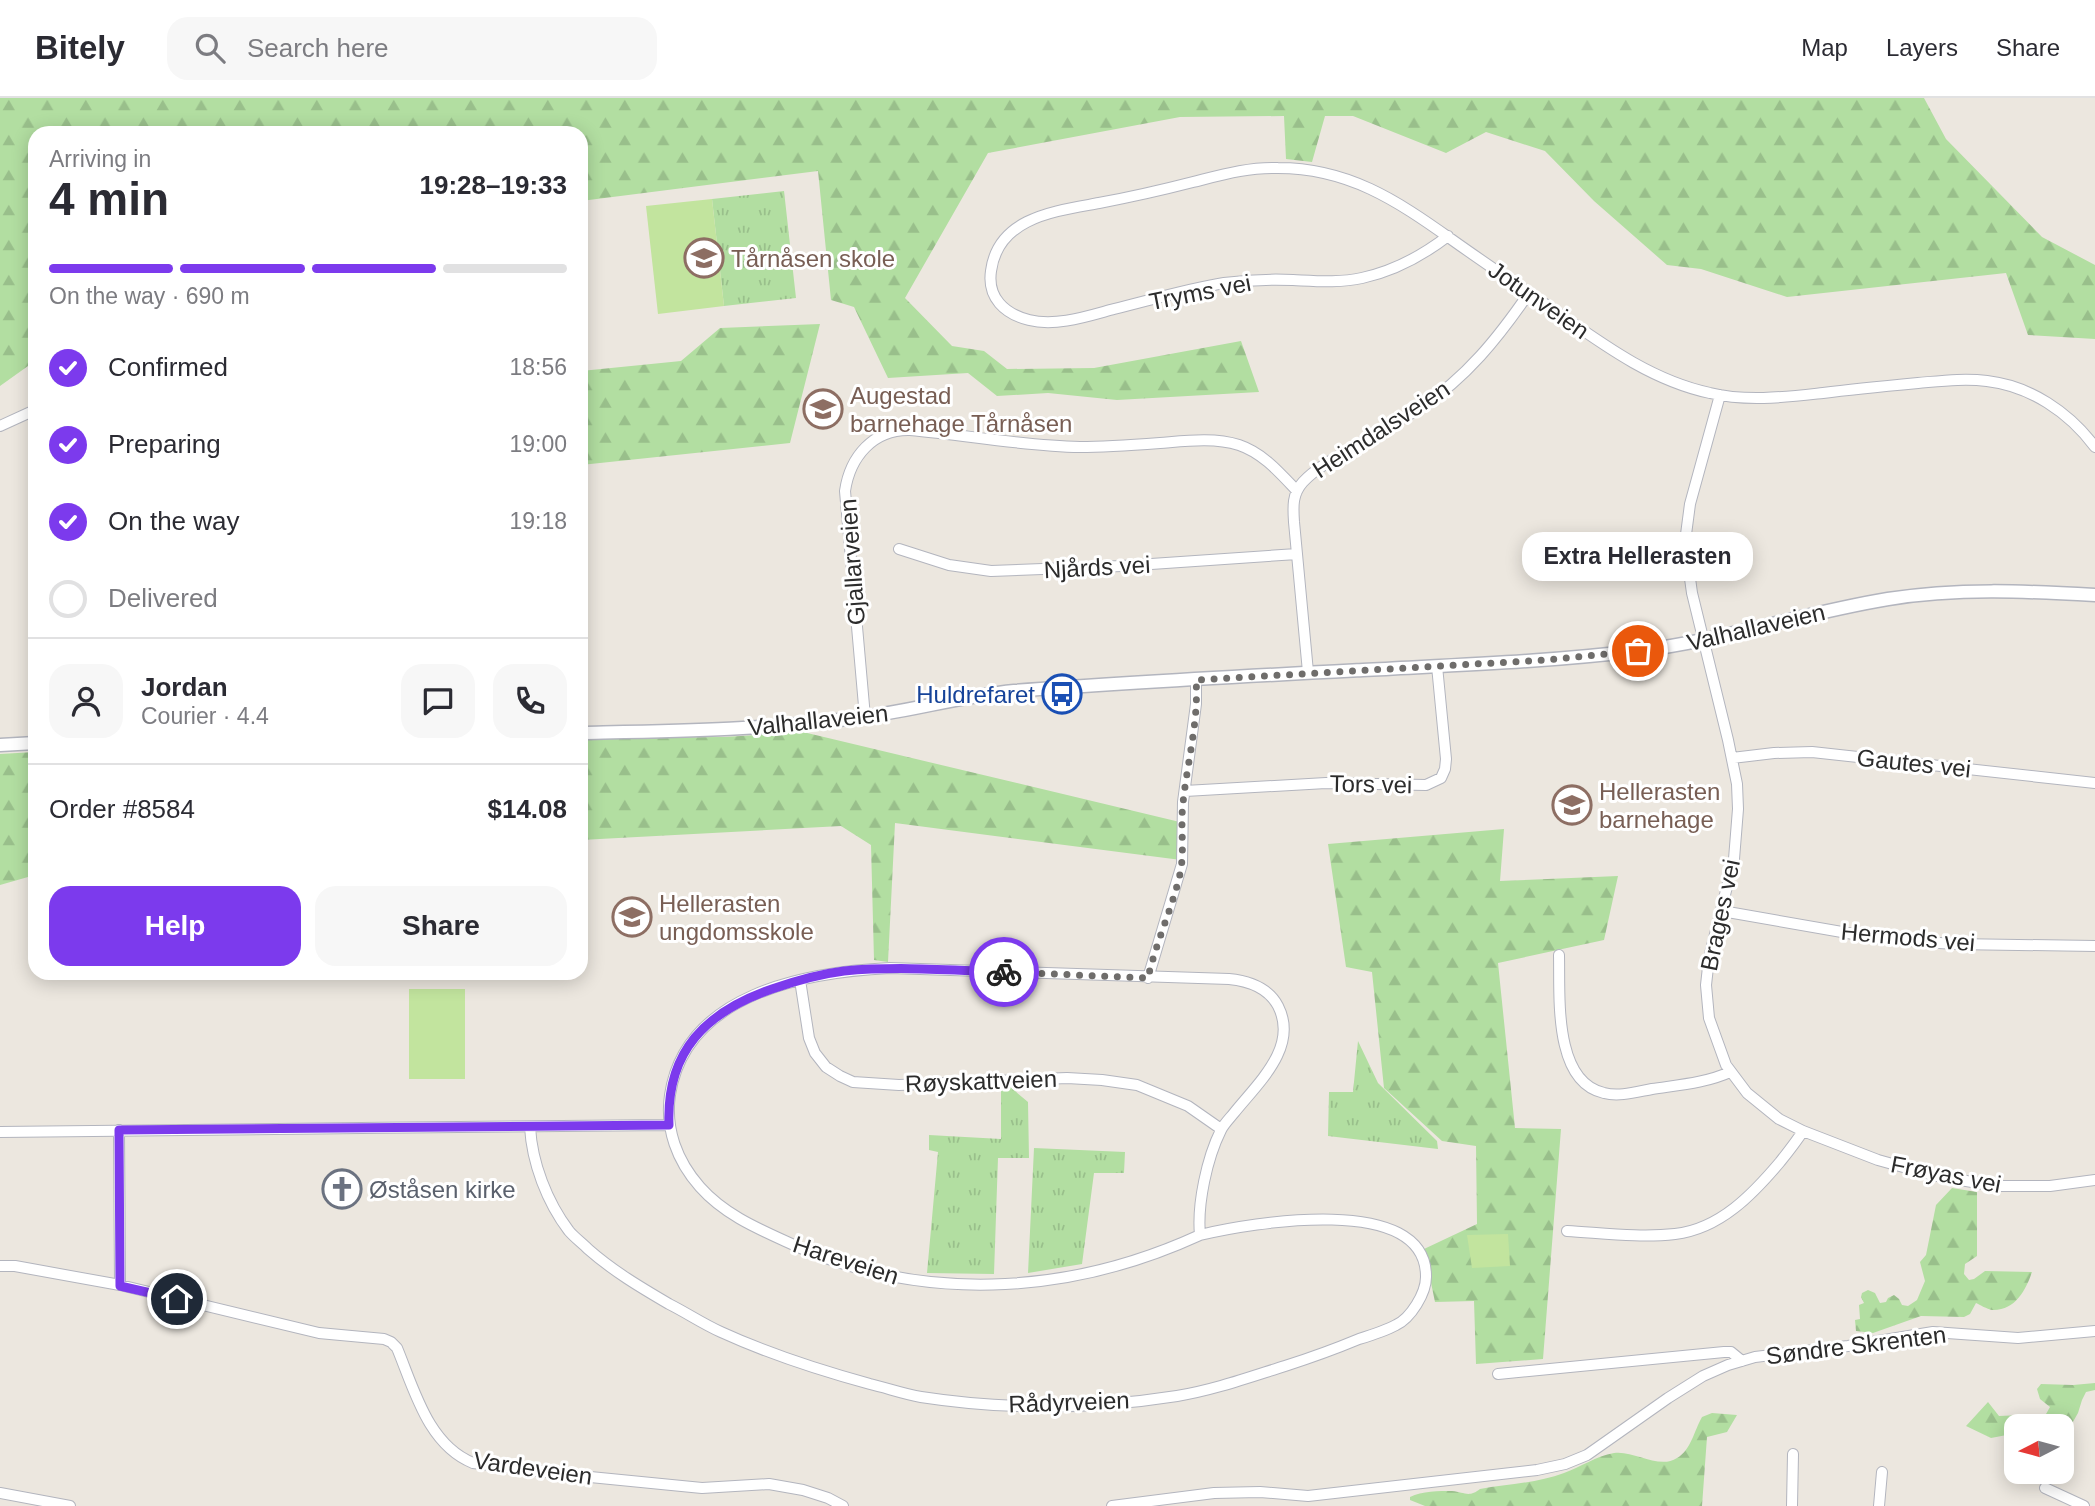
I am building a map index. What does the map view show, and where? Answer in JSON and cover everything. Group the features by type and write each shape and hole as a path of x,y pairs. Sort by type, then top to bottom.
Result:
{"street":[{"name":"Jotunveien","path":"995,257 1009,236 1027,221 1043,214 1136,197 1243,170 1276,167 1323,172 1364,185 1400,203 1591,337 1637,365 1679,384 1720,395 1750,398 1944,381 1986,380 2014,387 2045,401 2070,419 2095,447"},
{"name":"Tryms vei","path":"995,257 990,281 999,304 1013,315 1044,322 1090,316 1227,283 1356,279 1405,263 1448,236"},
{"name":"Heimdalsveien","path":"1308,673 1294,511 1297,491 1305,480 1328,462 1417,410 1457,380 1490,348 1530,293"},
{"name":"Brages vei","path":"1720,395 1690,505 1686,531 1687,565 1732,758 1737,795 1737,832 1731,874 1709,958 1706,998 1714,1037 1730,1073"},
{"path":"0,426 28,413"},
{"name":"Gjallarveien","path":"865,717 845,491 848,475 857,457 870,443 884,434 910,430 981,440 1080,447 1188,441 1223,442 1240,445 1258,454 1297,491"},
{"name":"Njårds vei","path":"899,548 949,565 972,570 999,571 1297,554"},
{"name":"Valhallaveien","path":"588,733 736,729 865,717 981,694 1561,659 1654,649 1851,606 1931,593 1994,590 2095,595"},
{"name":"Tors vei","path":"1185,791 1326,783 1414,786 1434,783 1444,774 1446,759 1437,666"},
{"path":"1148,978 1182,864 1182,819 1196,704 1196,680"},
{"path":"0,745 28,743"},
{"name":"Gautes vei","path":"1732,758 1812,752 2095,783"},
{"name":"Hermods vei","path":"1722,911 1882,939 1954,944 2095,946"},
{"path":"1559,955 1565,1045 1572,1068 1589,1087 1608,1094 1625,1094 1730,1073"},
{"name":"Hareveien","path":"890,968 1148,978 1244,981 1259,986 1276,1002 1284,1025 1284,1041 1277,1057 1221,1129 1203,1184 1199,1216 1200,1235 1166,1251 1127,1264 1062,1278 980,1286 907,1280 813,1254 742,1220 718,1204 700,1186 675,1146 669,1125 669,1105 675,1071 688,1046 710,1020 735,1004 769,990 800,980 841,972 890,968"},
{"name":"Røyskattveien","path":"800,980 809,1038 815,1053 826,1067 853,1082 899,1085 1067,1078 1102,1080 1137,1085 1188,1105 1221,1129"},
{"name":"Frøyas vei","path":"1730,1073 1758,1104 1780,1119 1803,1131 1878,1160 1932,1175 1995,1186 2036,1187 2095,1180"},
{"path":"0,1132 367,1126 669,1125"},
{"name":"Rådyrveien","path":"530,1127 533,1151 546,1191 569,1232 615,1272 720,1332 828,1373 920,1396 1012,1406 1110,1404 1180,1395 1310,1359 1400,1324 1420,1300 1426,1283 1424,1262 1413,1242 1396,1230 1373,1224 1348,1220 1317,1220 1228,1228 1200,1235"},
{"path":"119,1130 120,1286"},
{"path":"1567,1231 1667,1234 1685,1232 1704,1225 1748,1198 1803,1131"},
{"name":"Vardeveien","path":"0,1266 15,1266 120,1286 319,1333 384,1339 397,1348 433,1429 451,1450 473,1463 691,1487 720,1488 769,1484 803,1490 843,1506"},
{"name":"Søndre Skrenten","path":"1112,1506 1236,1493 1308,1496 1516,1473 1565,1464 1596,1450 1703,1376 1742,1361 1767,1355 1848,1346 1933,1332 2018,1338 2095,1331"},
{"name":"Søndre Skrenten","path":"1498,1374 1724,1352 1731,1352 1742,1361"},
{"path":"1791,1506 1793,1454"},
{"path":"1879,1506 1882,1472"},
{"path":"2045,1488 2084,1506"},
{"path":"0,1493 70,1506"}],"green space":[{"path":"0,98 1924,98 1946,139 2042,237 2095,265 2095,339 2028,335 2006,273 1787,297 1701,269 1667,265 1594,201 1545,151 1486,132 1446,153 1353,116 1325,116 1312,162 1286,159 1284,116 1180,117 988,153 905,298 952,346 984,351 1007,369 1094,368 1241,341 1259,392 1117,400 1048,393 997,396 968,373 888,378 854,307 831,300 818,171 588,200 588,126 28,126 28,366 0,386"},
{"path":"784,191 796,298 724,306 712,199"},
{"path":"712,199 724,306 658,314 646,206"},
{"path":"820,324 790,443 588,464 588,370 681,361 720,328"},
{"path":"803,732 1184,823 1181,860 895,823 888,962 874,960 871,845 841,826 588,840 588,738 725,737"},
{"path":"28,752 28,877 0,885 0,754"},
{"path":"1504,829 1500,881 1618,876 1604,940 1498,963 1515,1128 1561,1129 1543,1359 1476,1364 1474,1301 1435,1302 1424,1249 1477,1224 1476,1146 1442,1141 1384,1088 1372,972 1346,967 1328,844"},
{"path":"409,989 465,989 465,1079 409,1079"},
{"path":"1358,1041 1378,1083 1437,1141 1438,1149 1328,1136 1329,1092 1353,1092"},
{"path":"1001,1086 1009,1086 1028,1102 1029,1158 998,1158 994,1274 927,1273 938,1152 929,1150 929,1135 1001,1139"},
{"path":"1034,1148 1125,1152 1124,1173 1094,1173 1082,1264 1028,1273"},
{"path":"1952,1188 1977,1192 1977,1256 1965,1264 1964,1274 1969,1280 1985,1271 2032,1272 2023,1292 2013,1303 2000,1309 1992,1310 1976,1303 1970,1314 1964,1317 1921,1316 1873,1333 1856,1331 1855,1320 1860,1319 1859,1305 1864,1303 1862,1293 1868,1290 1875,1293 1880,1303 1886,1302 1894,1295 1902,1305 1908,1306 1917,1300 1925,1281 1920,1262 1926,1255 1936,1205"},
{"path":"1508,1234 1510,1266 1472,1268 1467,1235"},
{"path":"2095,1383 2095,1390 2086,1392 2074,1420 2074,1414 2046,1414 2050,1407 2040,1399 2037,1389 2041,1384"},
{"path":"1988,1402 1999,1416 2004,1416 2004,1436 1991,1438 1966,1426"},
{"path":"1712,1413 1737,1415 1727,1432 1707,1437 1702,1506 1425,1506 1410,1500 1410,1497 1425,1492 1452,1491 1469,1494 1480,1489 1544,1479 1614,1453 1630,1454 1654,1461 1670,1461 1682,1455 1702,1417"}],"way so far":[{"path":"1004,972 1148,978 1182,864 1183,803 1196,704 1196,680 1546,660 1638,651"}],"place":[{"name":"Tårnåsen skole","path":"704,258"},
{"name":"Augestad barnehage Tårnåsen","path":"823,409"},
{"name":"Extra Hellerasten","path":"1638,651"},
{"name":"Huldrefaret","path":"1062,694"},
{"name":"Hellerasten barnehage","path":"1572,805"},
{"name":"Hellerasten ungdomsskole","path":"632,917"},
{"name":"Øståsen kirke","path":"342,1189"}],"route":[{"path":"177,1299 120,1286 119,1130 669,1125 669,1105 675,1071 684,1053 704,1026 735,1004 788,983 841,972 890,968 1004,972"}]}
